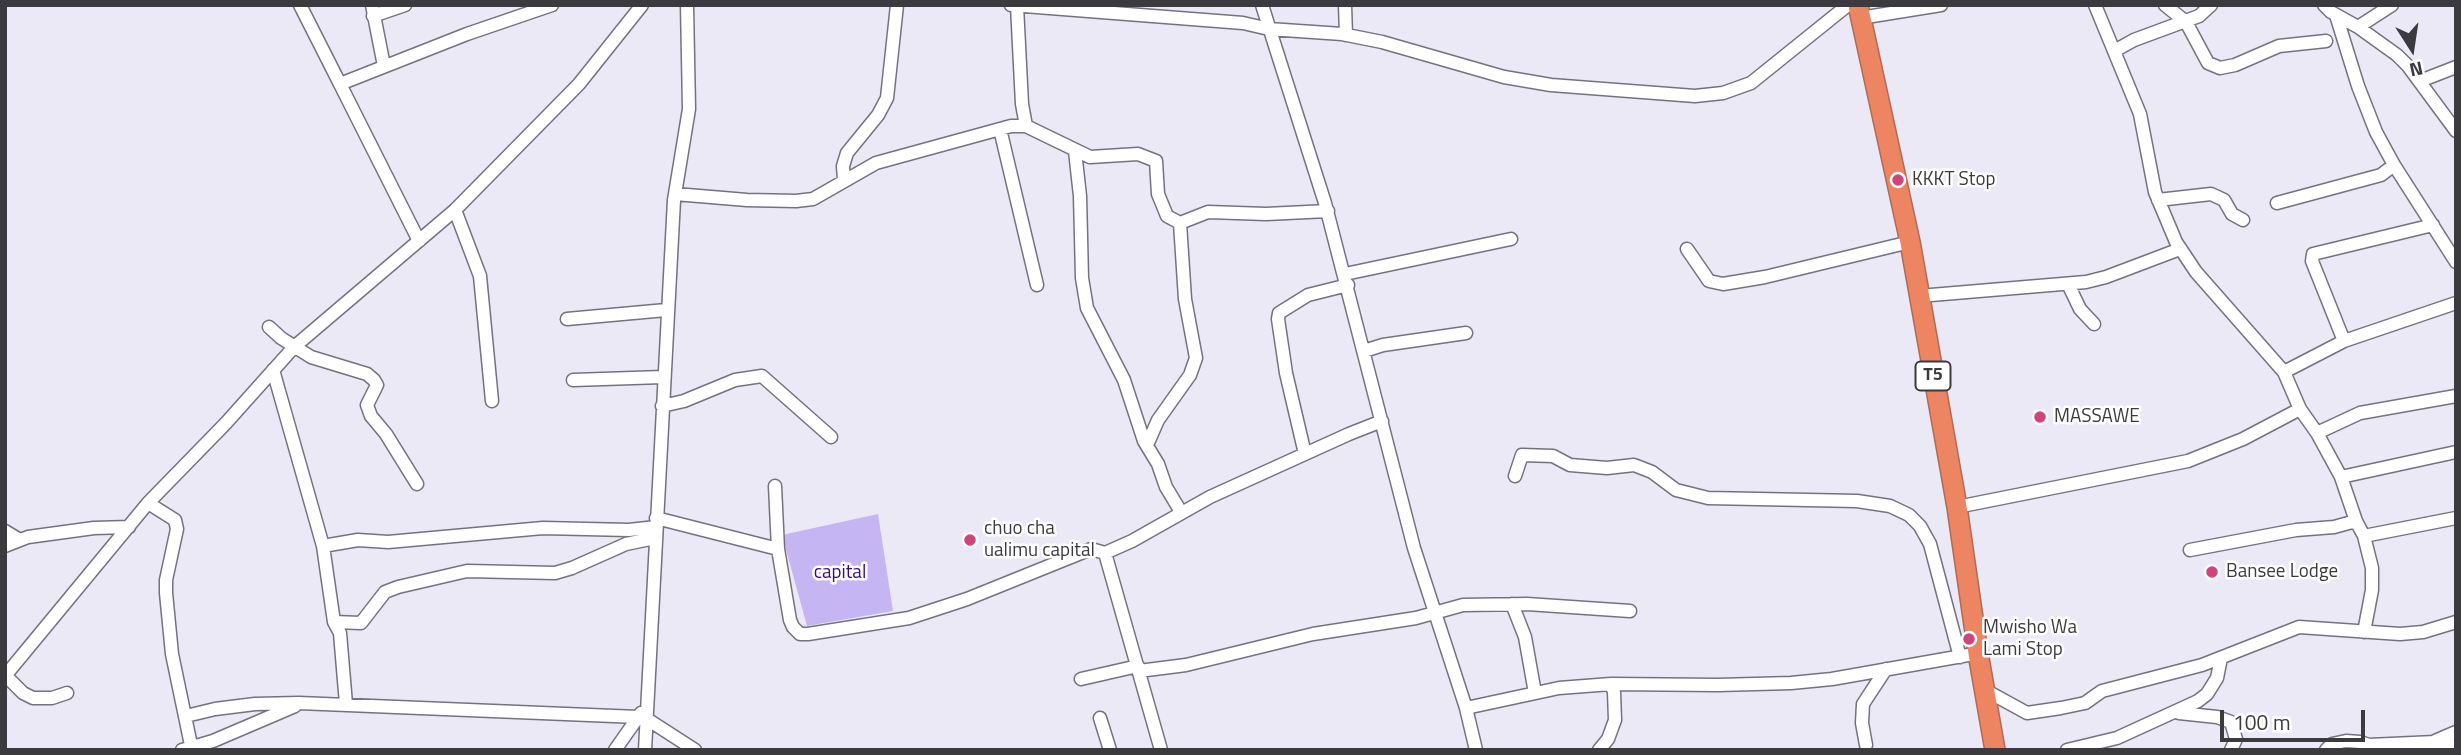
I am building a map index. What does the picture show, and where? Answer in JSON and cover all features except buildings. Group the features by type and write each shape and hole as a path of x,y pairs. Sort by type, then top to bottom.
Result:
{"highway":[{"name":"T5","path":"1855,9 1910,242 1957,507 1969,655 1985,690 1995,750"}],"street":[{"path":"300,5 419,242"},
{"path":"384,66 373,10 404,5"},
{"path":"340,84 467,34 552,5"},
{"path":"67,693 52,698 33,698 23,693 5,676 148,503 226,423 294,347 455,210 579,84 642,5"},
{"path":"615,750 642,718 648,703 666,310 675,194 689,109 687,5"},
{"path":"844,180 843,166 847,153 878,115 887,98 897,5"},
{"path":"1262,5 1328,211 1414,548 1466,708 1476,750"},
{"path":"1345,5 1346,35"},
{"path":"1026,126 1014,6 1244,23 1269,29 1346,35 1382,42 1504,77 1551,85 1695,96 1723,93 1751,83 1855,9 1941,5"},
{"path":"2095,5 2116,50 2140,114 2158,200 2180,249 2196,272 2284,372 2300,409 2342,477 2364,537 2373,576 2364,632"},
{"path":"2165,5 2186,22 2208,63 2220,68 2235,65 2279,46 2326,41"},
{"path":"2116,50 2134,40 2199,16 2211,5"},
{"path":"2324,5 2397,55 2416,74 2456,131"},
{"path":"2358,27 2392,5"},
{"path":"2336,15 2372,122 2394,165 2456,262"},
{"path":"2420,81 2456,67"},
{"path":"675,194 805,201 820,197 844,180 887,159 1000,129 1026,126 1090,157 1138,154 1156,161 1158,194 1167,216 1180,223 1208,212 1266,214 1328,211"},
{"path":"1000,129 1037,285"},
{"path":"1075,151 1087,308 1124,380 1146,445 1155,457 1166,487 1181,512"},
{"path":"2277,203 2381,175 2394,165"},
{"path":"2158,200 2211,194 2224,200 2232,214 2243,220"},
{"path":"455,210 480,276 485,305 492,401"},
{"path":"1146,445 1158,420 1190,376 1196,358 1185,299 1180,223"},
{"path":"2344,341 2312,261 2313,254 2433,225"},
{"path":"1305,454 1286,373 1279,313 1308,295 1346,280 1511,239"},
{"path":"1688,249 1709,281 1723,284 1910,242"},
{"path":"1919,296 2068,284 2106,277 2180,249"},
{"path":"2068,284 2080,309 2094,324"},
{"path":"2284,372 2344,341 2456,303"},
{"path":"567,319 666,310"},
{"path":"270,327 294,347 318,360 367,374 374,380 377,385 368,405 371,416 386,434 417,484"},
{"path":"1364,351 1383,345 1466,333"},
{"path":"273,370 323,546 334,622 340,633 346,704"},
{"path":"662,406 684,401 735,380 762,376 831,437"},
{"path":"573,380 663,377"},
{"path":"2317,433 2360,413 2456,396"},
{"path":"1957,507 2188,461 2243,439 2300,409"},
{"path":"775,486 778,549 790,620 800,634 808,635 909,618 967,599 1091,549 1105,553 1132,541 1181,512 1382,421"},
{"path":"2342,477 2456,452"},
{"path":"1466,708 1535,693 1611,684 1718,685 1832,679 1969,655 1930,544 1920,526 1909,515 1890,506 1857,501 1708,498 1676,490 1652,472 1634,466 1607,468 1570,465 1553,456 1522,455 1515,476"},
{"path":"148,503 175,520 177,529 166,580 166,593 172,654 186,716 189,749 302,703"},
{"path":"2364,537 2456,518"},
{"path":"2190,550 2296,530 2334,527 2356,521"},
{"path":"5,546 18,539 94,528 130,527"},
{"path":"323,546 358,540 388,542 543,528 656,528 778,549"},
{"path":"334,622 361,623 385,592 398,587 467,571 555,573 626,544 656,528"},
{"path":"5,531 18,539"},
{"path":"1105,553 1161,750"},
{"path":"1511,604 1524,631 1535,693"},
{"path":"1081,679 1139,668 1186,665 1313,634 1463,606 1564,605 1630,611"},
{"path":"1985,690 2027,713 2038,712 2085,703 2102,691 2221,658 2299,627 2400,634 2423,632 2456,622"},
{"path":"2067,750 2106,742 2176,713 2207,694 2217,678 2221,658"},
{"path":"1866,745 1861,712 1863,704 1886,669"},
{"path":"1599,750 1608,739 1615,720 1611,684"},
{"path":"186,716 255,704 302,703 642,718 695,750"},
{"path":"2176,713 2217,717 2231,722 2236,739 2231,750"},
{"path":"642,718 645,750"},
{"path":"1100,718 1110,750"},
{"path":"2435,741 2456,732"},
{"path":"2326,750 2332,744 2346,741 2360,741 2369,745 2435,741 2456,746"}],"green space":[{"name":"capital","path":"878,514 893,611 807,626 782,535"}],"place":[{"name":"KKKT Stop","path":"1898,180"},
{"name":"MASSAWE","path":"2040,417"},
{"name":"chuo cha ualimu capital","path":"970,540"},
{"name":"Bansee Lodge","path":"2212,572"},
{"name":"Mwisho Wa Lami Stop","path":"1969,639"}]}
